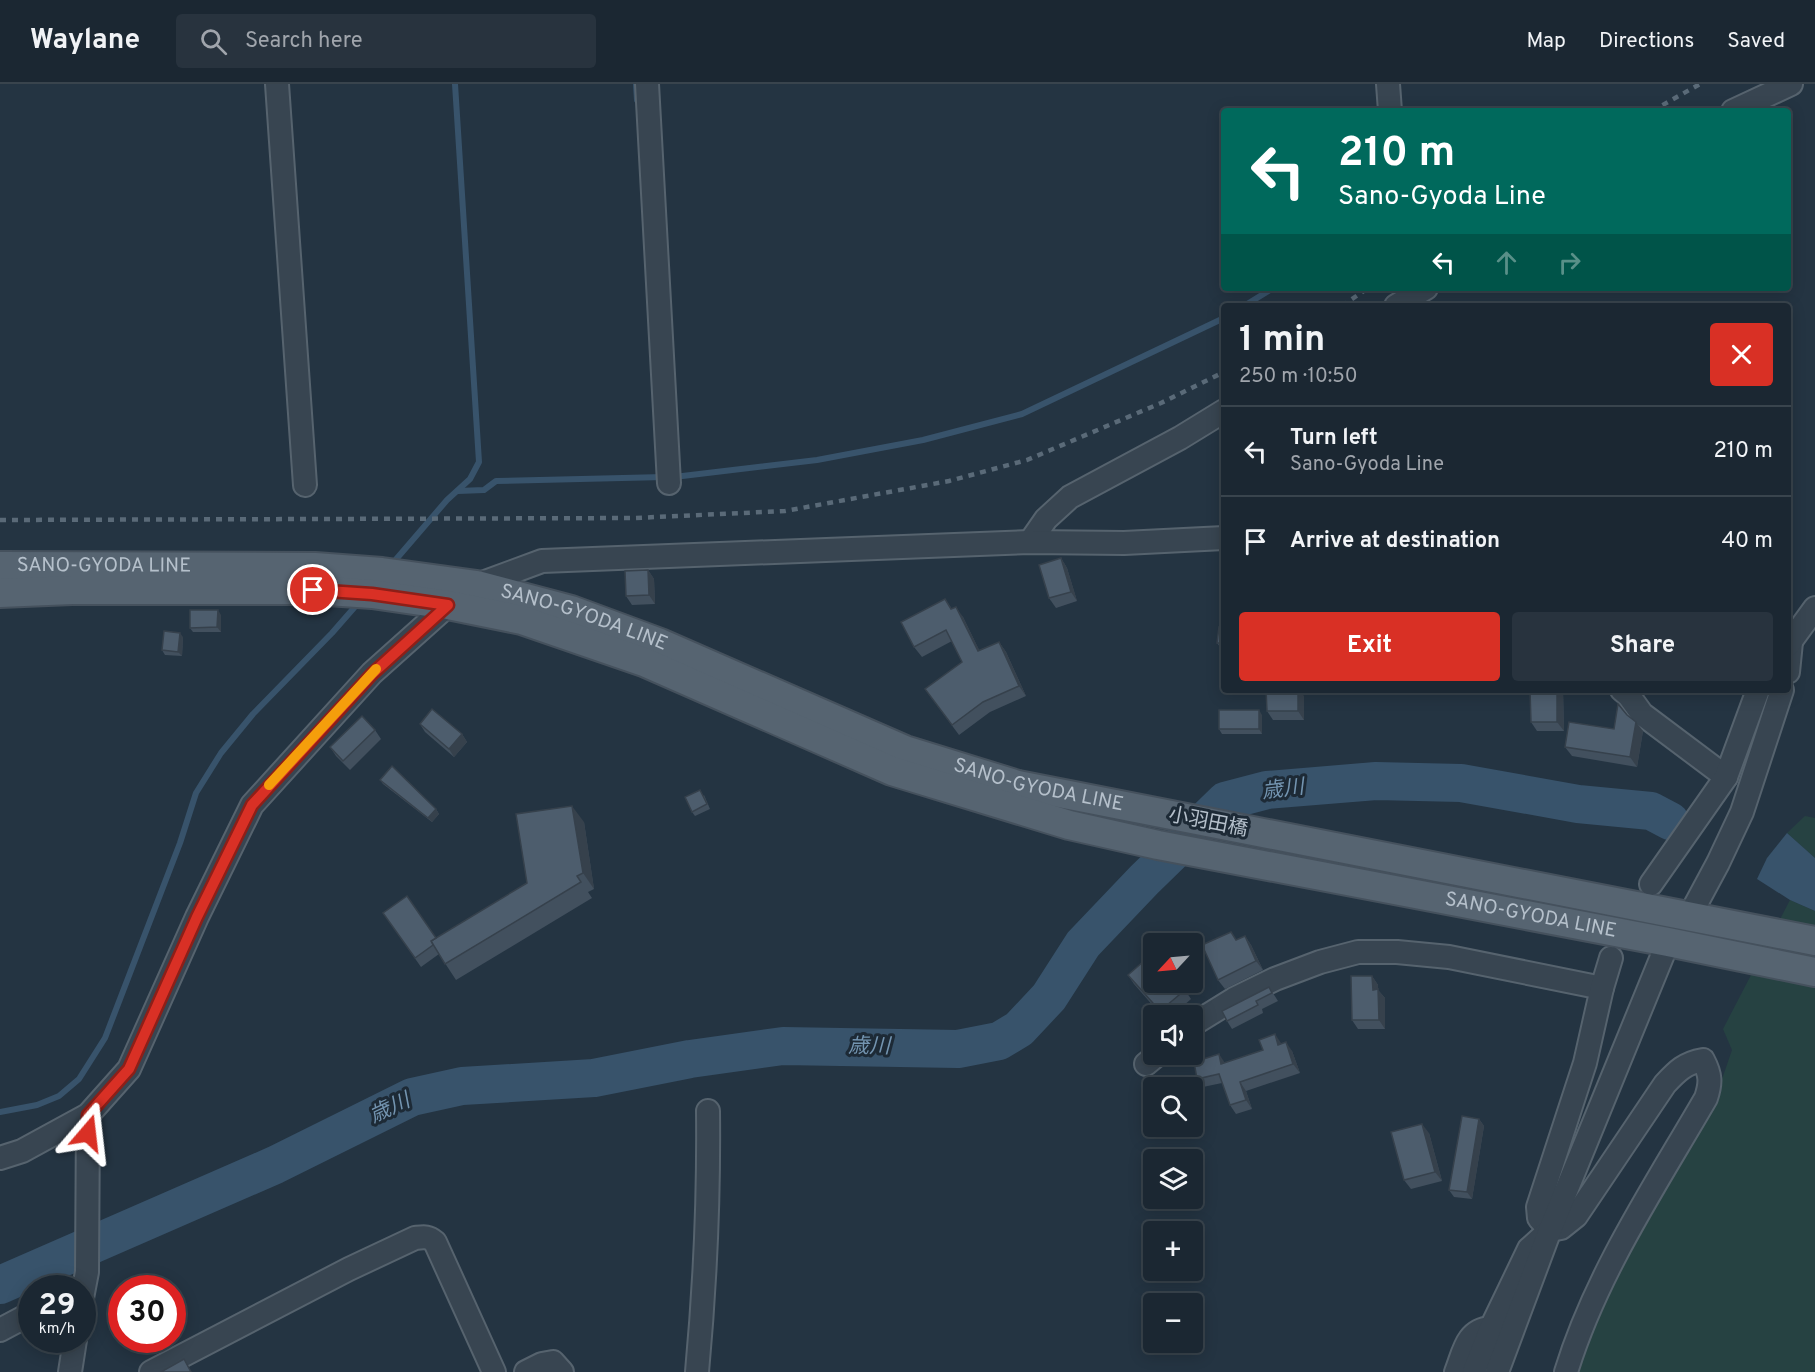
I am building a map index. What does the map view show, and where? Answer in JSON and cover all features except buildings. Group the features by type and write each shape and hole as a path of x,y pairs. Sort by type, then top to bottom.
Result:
{"main road":[{"name":"SANO-GYODA LINE","path":"0,566 315,567 382,572 477,585 571,610 660,643 905,750 1018,784 1139,809"},
{"name":"SANO-GYODA LINE","path":"0,593 72,590 313,590 372,594 448,605 522,620 644,662 909,777 1069,825 1115,836"},
{"name":"小羽田橋","path":"1139,809 1278,836"},
{"name":"小羽田橋","path":"1115,836 1244,861"},
{"name":"SANO-GYODA LINE","path":"1278,836 1815,941"},
{"name":"SANO-GYODA LINE","path":"1244,861 1815,972"}],"street":[{"path":"277,84 305,485"},
{"path":"646,84 669,483"},
{"path":"1388,84 1390,108"},
{"path":"1739,108 1791,84"},
{"path":"1401,303 1421,291"},
{"path":"1030,542 1046,519 1070,497 1180,438 1221,413"},
{"path":"0,1158 22,1151 88,1115 129,1069 197,917 252,805 372,674 448,605 477,585 542,561 1030,542 1124,543 1221,538"},
{"path":"1791,639 1815,608"},
{"path":"1626,693 1642,714 1726,777"},
{"path":"1651,884 1726,777 1757,693"},
{"path":"1689,917 1742,812 1781,693"},
{"path":"1497,1372 1550,1230 1668,942"},
{"path":"1203,1018 1234,999 1275,979 1320,962 1358,952 1397,952 1449,957 1602,988"},
{"path":"1550,1230 1539,1218 1538,1208 1585,1063 1611,958"},
{"path":"1474,1372 1491,1328 1528,1249 1550,1230 1560,1228 1575,1216 1665,1084 1680,1068 1690,1062 1703,1060 1710,1072 1712,1082 1706,1098 1631,1228 1599,1289 1574,1345 1566,1372"},
{"path":"697,1372 704,1288 709,1173 708,1111"},
{"path":"83,1275 88,1115"},
{"path":"151,1372 349,1269 415,1238 424,1237 435,1242 494,1372"},
{"path":"0,1330 18,1320"},
{"path":"1456,1372 1470,1337 1479,1329 1491,1328"},
{"path":"69,1372 73,1353"},
{"path":"526,1372 542,1364 553,1362 562,1372"}],"green space":[{"path":"1805,816 1815,818 1815,858 1787,833"},
{"path":"1790,900 1815,911 1815,1372 1567,1372 1686,1133 1721,1082 1732,1050 1723,1029"}],"water":[{"path":"1787,833 1815,858 1815,911 1790,900 1757,879 1767,858"}],"waterway":[{"path":"392,564 447,500 470,479 479,462 455,84"},
{"path":"636,84 637,100"},
{"path":"1249,303 1268,291"},
{"path":"674,477 817,460 923,440 1022,414 1221,319"},
{"path":"458,491 484,490 496,481 664,477"},
{"path":"0,1112 37,1105 59,1096 79,1079 105,1038 180,843 196,793 221,753 253,714 360,601"},
{"name":"歳川","path":"0,1285 275,1165 412,1097 462,1086 594,1078 690,1059 783,1046 958,1049 999,1041 1019,1029 1049,997 1083,944 1144,880 1225,801 1267,790 1376,781 1461,783 1578,804 1651,811 1670,821"}],"railway":[{"path":"1657,108 1700,84"},
{"path":"1346,303 1364,291"},
{"path":"0,520 635,518 785,511 949,481 1027,460 1161,403 1221,373"}],"slow traffic":[{"path":"269,785 376,669"}],"route":[{"path":"88,1133 88,1115 129,1069 197,917 252,805 372,674 448,605 372,594 313,590"}]}
